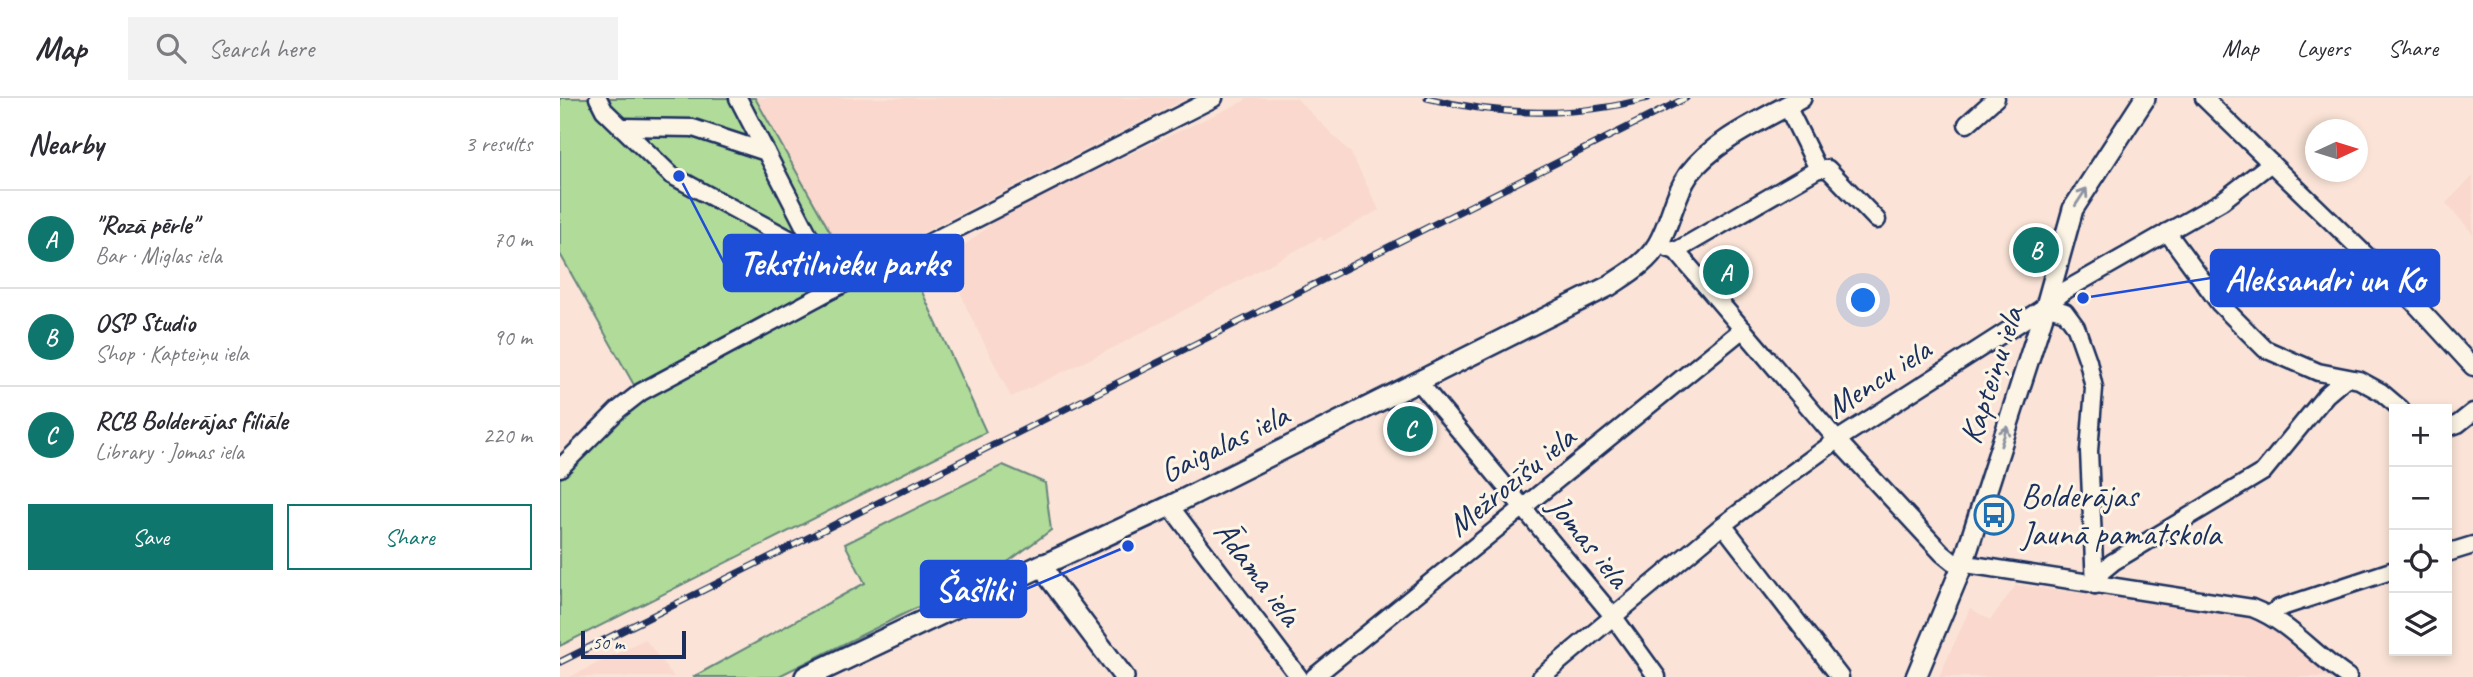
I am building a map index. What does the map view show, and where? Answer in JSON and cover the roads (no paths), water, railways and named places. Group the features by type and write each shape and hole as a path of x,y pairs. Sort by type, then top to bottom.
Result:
{"main road":[{"name":"Gaigalas iela","path":"806,677 1043,565"}],"street":[{"path":"598,98 604,110 671,175 795,242 816,249"},
{"path":"738,98 816,249 833,289"},
{"path":"560,468 618,410 641,392 833,289 1214,98"},
{"path":"1967,124 1996,98"},
{"name":"Kapteiņu iela","path":"1916,677 1963,564 2046,306 2073,209 2145,98"},
{"path":"2204,98 2415,303 2473,367"},
{"path":"1667,248 1688,175 1728,139 1794,102 1818,169"},
{"path":"621,127 693,128 766,152"},
{"name":"Mencu iela","path":"1541,677 1723,525 1837,440 2046,306 2066,290 2230,195 2271,163"},
{"path":"1667,248 1818,169 1828,169 1877,220"},
{"path":"2167,232 2219,303 2265,349 2318,372 2359,380 2381,392 2395,404"},
{"path":"1667,248 1744,329 1837,440 1953,562 2252,608 2286,626 2348,677"},
{"name":"Gaigalas iela","path":"1043,565 1170,506 1609,286 1667,248"},
{"path":"2046,306 2065,312 2076,327 2088,360 2094,388 2090,462 2095,584"},
{"name":"Mežrozīšu iela","path":"1314,677 1744,329"},
{"path":"2095,584 2102,571 2113,562 2263,472 2326,395 2346,377"},
{"name":"Jomas iela","path":"1418,381 1613,617 1657,677"},
{"path":"2452,426 2473,412"},
{"name":"Ādama iela","path":"1170,506 1299,677"},
{"path":"1723,525 1840,677"},
{"path":"2452,551 2473,545"},
{"path":"1043,565 1051,580 1124,677"},
{"path":"2269,615 2279,608 2389,572"}],"railway":[{"path":"1427,98 1482,108 1538,112 1593,109 1648,98"},
{"path":"560,662 1686,98"}],"place":[{"name":"Tekstilnieku parks","path":"679,176"},
{"name":"OSP Studio","path":"2036,250"},
{"name":"\"Rozā pērle\"","path":"1726,272"},
{"name":"Aleksandri un Ko","path":"2083,298"},
{"name":"RCB Bolderājas filiāle","path":"1410,429"},
{"name":"Bolderājas Jaunā pamatskola","path":"1994,515"},
{"name":"Šašliki","path":"1128,546"}]}
